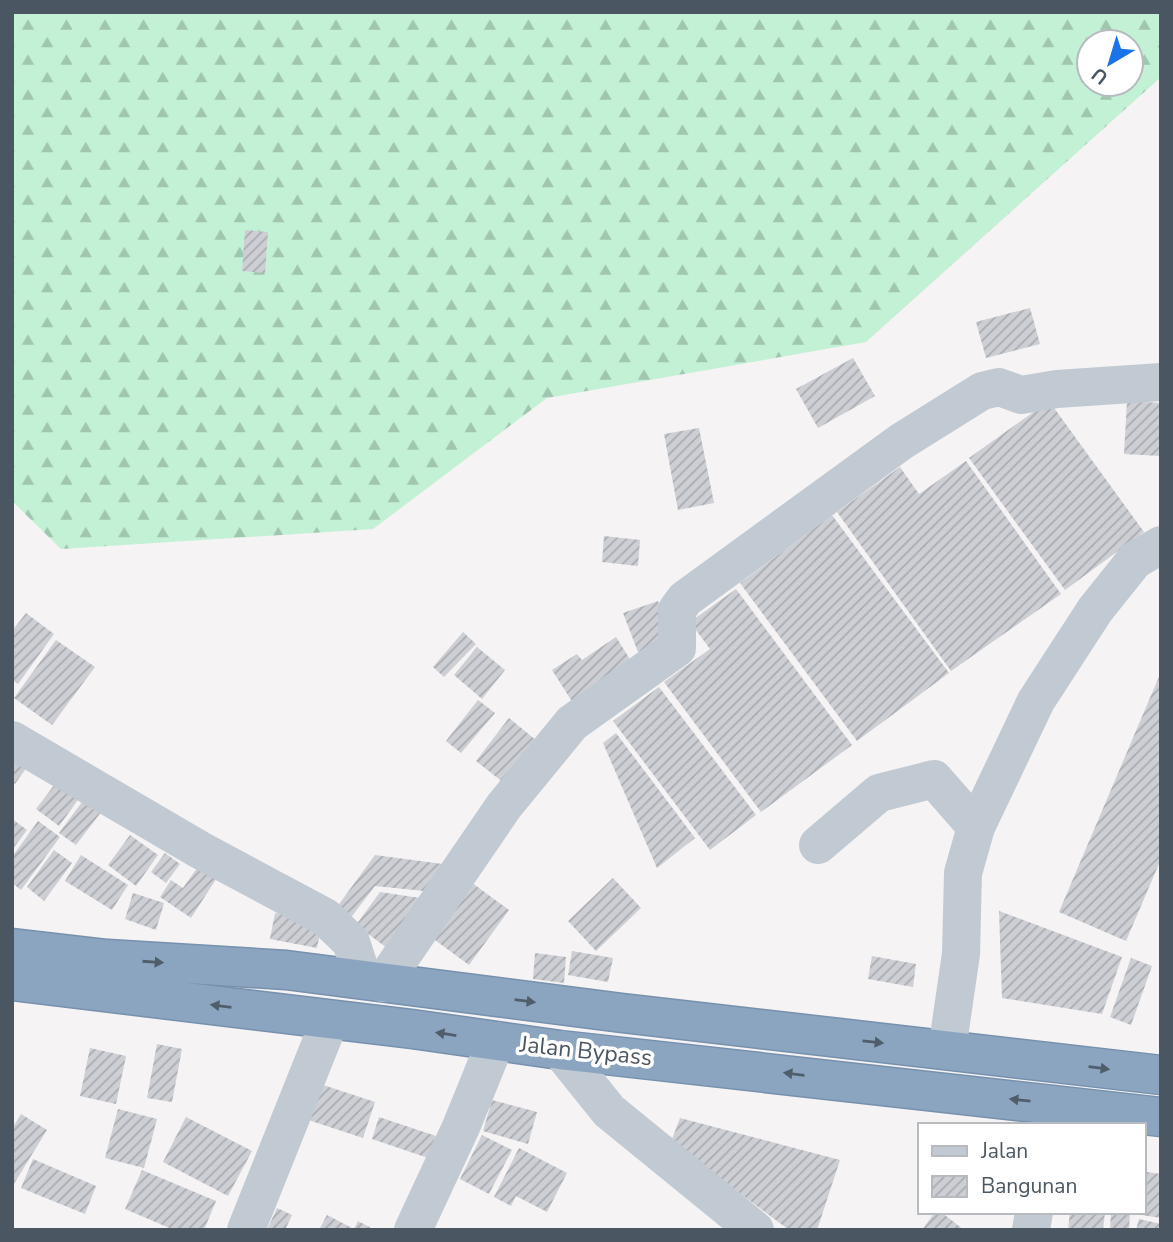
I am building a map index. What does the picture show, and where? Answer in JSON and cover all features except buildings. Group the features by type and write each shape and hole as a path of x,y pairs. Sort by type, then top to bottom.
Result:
{"highway":[{"name":"Jalan Bypass","path":"12,948 107,976 330,1020 1069,1115 1161,1117"},
{"name":"Jalan Bypass","path":"12,981 286,970 1161,1075"}],"street":[{"path":"12,740 200,850 325,917 351,942 373,981 504,806 572,723 677,648 677,610 685,599 902,441 982,391 999,387 1021,396 1057,389 1161,382"},
{"path":"947,1050 961,954 963,873 976,827 1036,702 1095,610 1135,560 1161,545"},
{"path":"818,845 879,793 934,779 976,827"},
{"path":"246,1230 330,1020"},
{"path":"413,1230 461,1127 496,1041"},
{"path":"560,1050 610,1111 755,1230"}],"green space":[{"path":"12,12 1161,12 1161,77 1145,91 1145,28 1075,28 1075,98 1138,98 866,342 547,398 373,529 61,549 12,501"}]}
